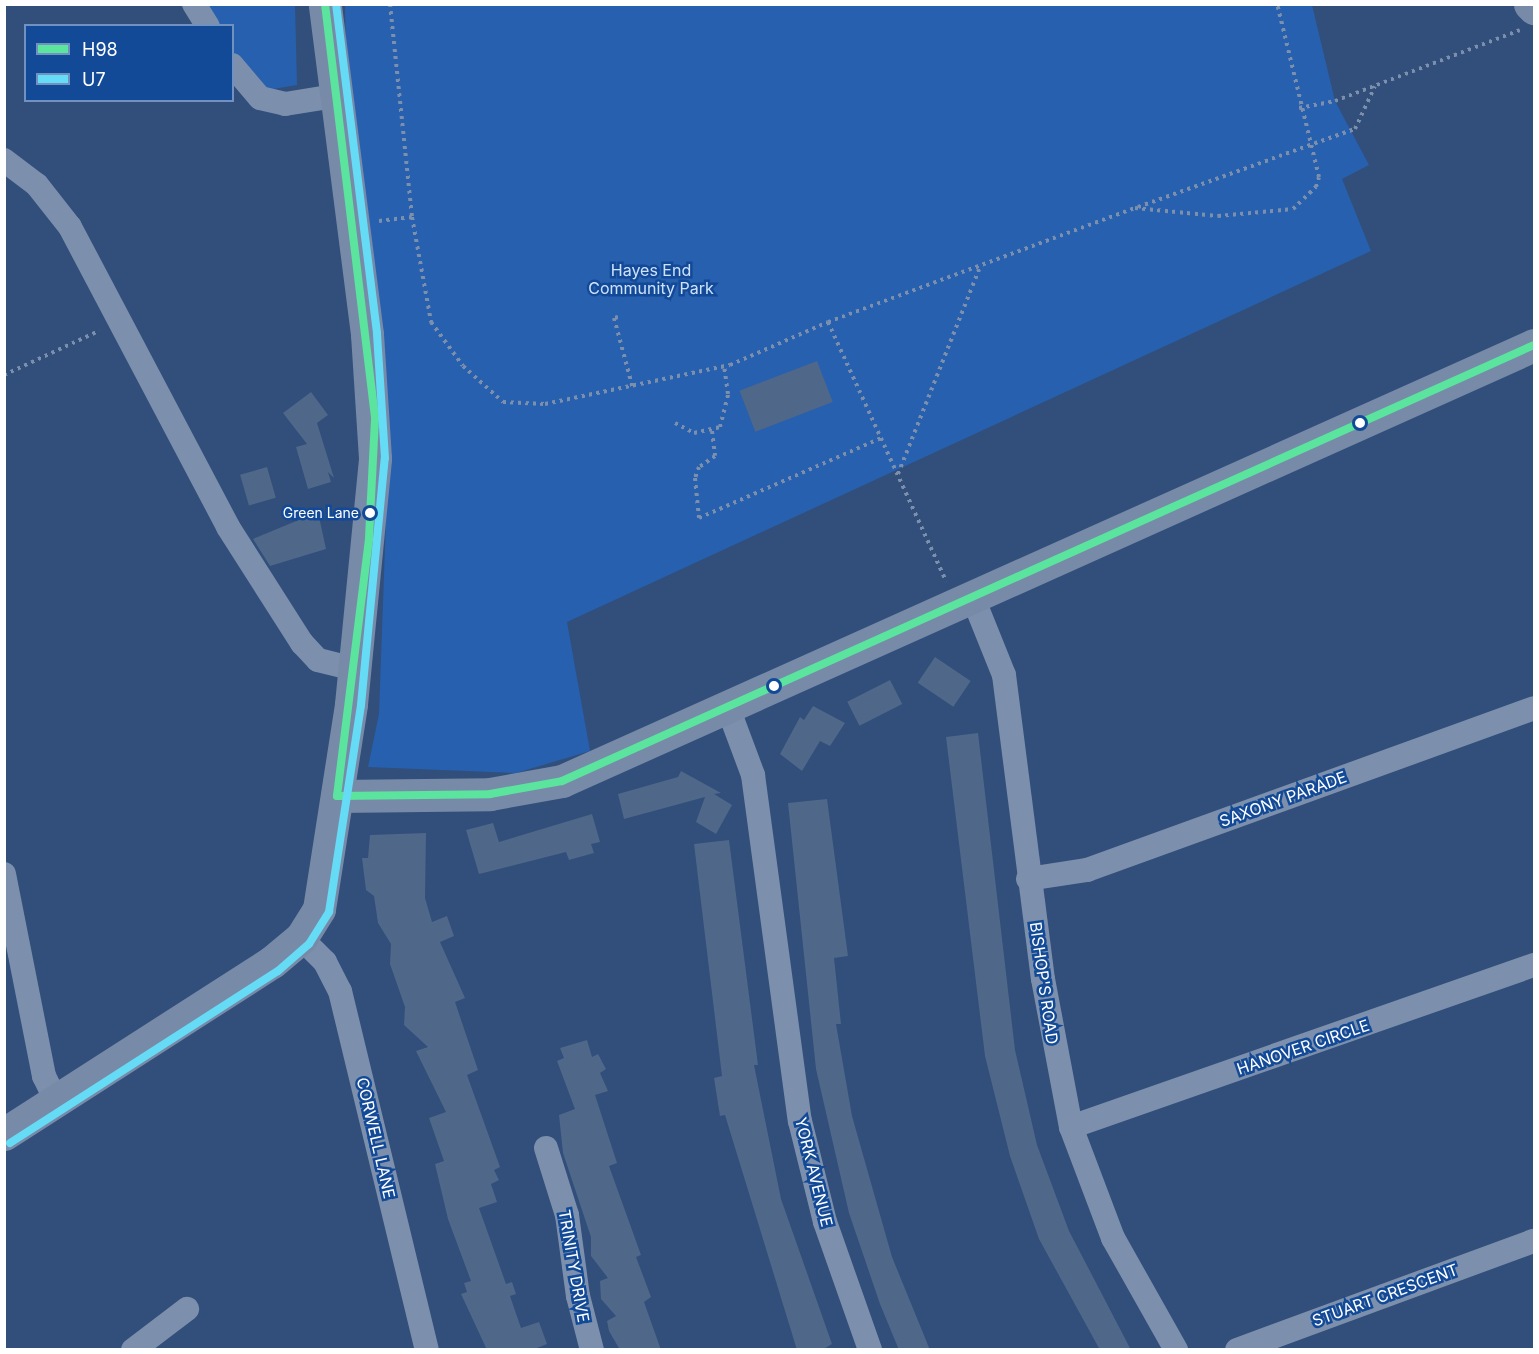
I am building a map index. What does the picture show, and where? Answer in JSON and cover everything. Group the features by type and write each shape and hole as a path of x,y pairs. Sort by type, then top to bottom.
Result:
{"main road":[{"path":"4,1134 301,938 321,903 338,796 354,669 373,494 375,419 335,96 326,4"},
{"path":"338,796 468,796 535,788 728,708 1534,345"}],"street":[{"path":"194,4 207,24"},
{"path":"234,67 260,98 285,104 335,96"},
{"path":"4,160 53,204 122,320 228,527 303,643 318,660 354,669"},
{"name":"BISHOP'S ROAD","path":"965,601 1004,675 1028,879 1071,1127 1113,1238 1176,1350"},
{"name":"YORK AVENUE","path":"728,708 753,775 800,1121 828,1232 870,1350"},
{"name":"SAXONY PARADE","path":"1028,879 1087,870 1534,708"},
{"path":"4,874 44,1076 56,1101"},
{"name":"CORWELL LANE","path":"301,938 325,962 340,991 427,1350"},
{"name":"HANOVER CIRCLE","path":"1071,1127 1534,965"},
{"name":"TRINITY DRIVE","path":"546,1148 567,1215 578,1296 592,1350"},
{"name":"STUART CRESCENT","path":"1237,1350 1534,1241"},
{"path":"134,1350 187,1309"}],"path":[{"path":"390,4 412,218 431,322 463,366 503,402 545,404 633,389 724,366 828,322 1355,129 1375,86"},
{"path":"1135,208 1218,216 1293,208 1316,188 1319,177 1299,108 1277,4"},
{"path":"1299,108 1375,86 1530,13"},
{"path":"898,474 980,266"},
{"path":"618,317 614,318 633,389"},
{"path":"4,375 122,320"},
{"path":"828,322 898,474 965,601"},
{"path":"675,423 694,433 712,431 720,427 728,394 724,366"},
{"path":"712,431 716,456 699,467 694,478 699,518 881,438"}],"green space":[{"path":"202,5 295,5 297,85 261,91 234,55 234,24 214,24"},
{"name":"Hayes End Community Park","path":"345,5 1312,5 1335,101 1369,165 1342,179 1371,251 567,622 590,751 516,773 368,767 379,714 389,436 346,65"}],"building":[{"path":"817,361 833,402 755,432 740,391"},
{"path":"311,392 328,415 317,423 334,478 328,472 331,482 308,489 296,447 307,444 283,413"},
{"path":"267,467 276,498 249,505 240,475"},
{"path":"318,512 326,549 270,566 253,539"},
{"path":"935,657 971,681 953,707 918,683"},
{"path":"890,680 902,704 859,726 847,702"},
{"path":"813,706 845,723 830,746 820,741 802,771 780,754 800,717 804,720"},
{"path":"978,733 1015,1050 1037,1145 1069,1231 1131,1350 1100,1350 1039,1239 1010,1156 985,1056 946,737"},
{"path":"681,771 721,793 714,794 732,805 716,834 696,822 705,797 624,819 618,794 678,777"},
{"path":"827,799 848,956 834,958 841,1024 836,1024 852,1116 892,1257 930,1350 899,1350 880,1304 849,1213 816,1069 788,803"},
{"path":"592,814 600,842 591,844 594,853 569,860 566,852 479,874 466,830 493,823 499,842"},
{"path":"426,833 425,898 432,922 447,916 454,936 440,942 465,998 455,1002 478,1070 467,1075 500,1167 494,1170 499,1180 491,1184 497,1202 479,1208 506,1284 512,1282 516,1294 510,1296 521,1328 539,1322 547,1344 532,1350 487,1350 461,1294 467,1292 464,1283 471,1281 448,1219 435,1164 444,1161 429,1118 446,1112 416,1051 428,1047 404,1025 405,1007 390,964 391,944 378,923 374,896 366,890 362,858 368,858 370,835"},
{"path":"729,840 758,1065 754,1065 781,1199 832,1344 822,1350 797,1350 725,1115 720,1116 714,1078 722,1076 694,844"},
{"path":"587,1040 592,1057 598,1054 606,1069 600,1073 608,1091 595,1095 617,1163 609,1166 641,1255 636,1257 651,1297 644,1302 661,1350 620,1350 609,1331 607,1321 616,1316 601,1299 600,1281 608,1278 591,1256 591,1237 563,1153 559,1115 575,1109 557,1061 564,1058 560,1048"}],"transit line":[{"name":"H98","path":"325,4 375,419 369,539 337,796"},
{"name":"U7","path":"10,1143 278,971 309,944 329,912 361,705 385,458 377,333 336,4"},
{"name":"H98","path":"337,796 490,794 562,781 1534,345"}],"place":[{"name":"Green Lane","path":"370,513"}]}
